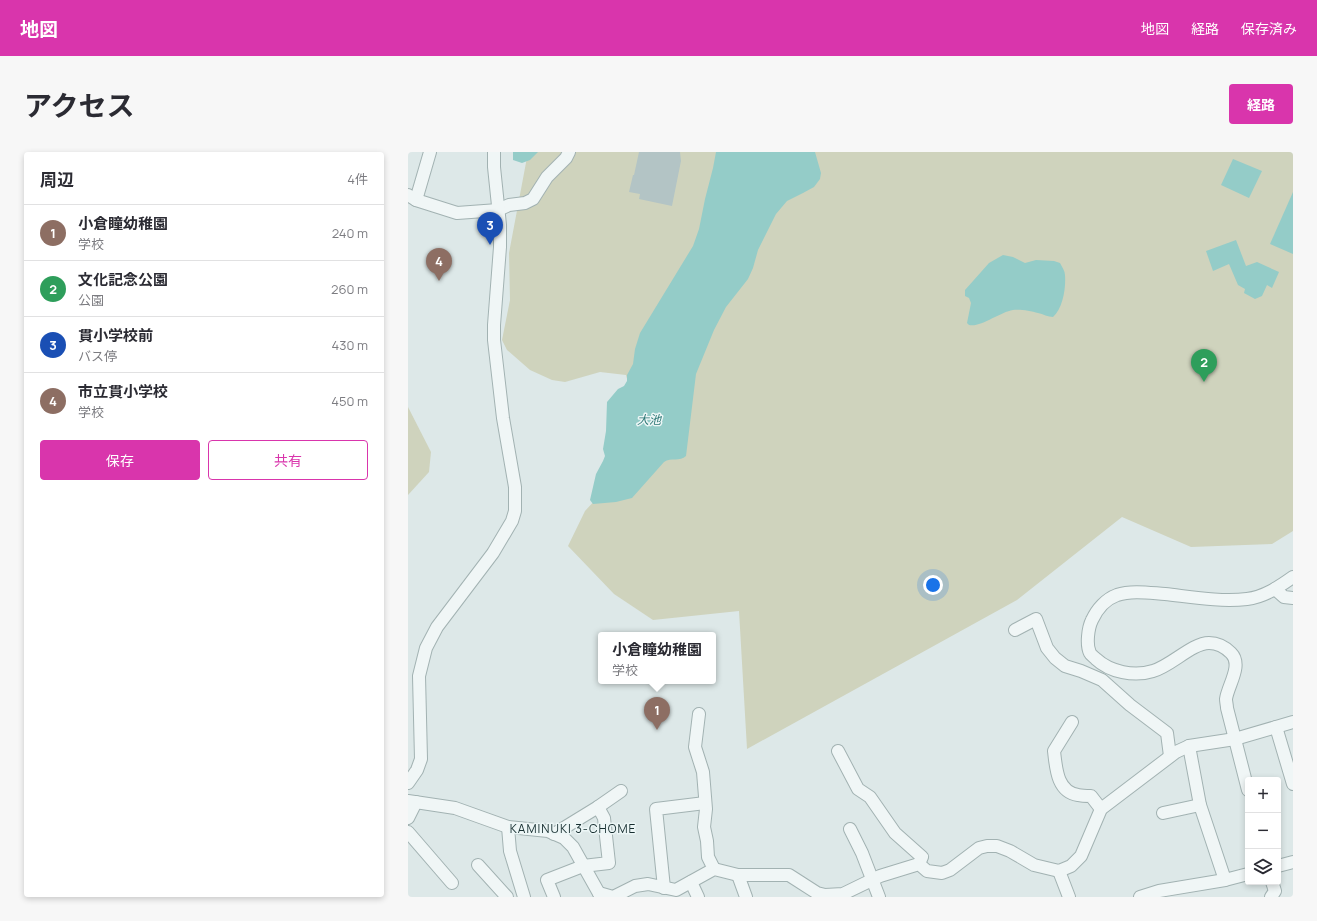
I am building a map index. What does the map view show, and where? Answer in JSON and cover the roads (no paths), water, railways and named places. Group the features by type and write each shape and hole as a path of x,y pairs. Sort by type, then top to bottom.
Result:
{"street":[{"path":"430,152 412,197 457,213 498,210 509,205 525,204 533,198 547,177 566,158 569,152"},
{"path":"408,783 417,770 421,759 419,676 426,648 437,627 493,553 512,521 515,512 515,487 503,418 494,340 500,225 494,152"},
{"path":"1245,778 1226,699 1236,665 1232,654 1220,645 1209,643 1196,647 1166,666 1152,672 1121,672 1110,669 1090,652 1088,637 1089,627 1092,618 1104,603 1117,595 1132,592 1230,600 1249,599 1268,593 1293,578"},
{"path":"1275,589 1284,597 1293,598"},
{"path":"1015,630 1036,619 1046,648 1064,666 1102,680 1130,705 1167,733 1170,756"},
{"path":"1111,688 1121,672"},
{"path":"699,714 695,746 703,772 705,803 704,827 708,857 714,869"},
{"path":"1072,722 1054,751 1057,774 1064,789 1077,796 1091,796 1101,809"},
{"path":"919,864 927,870 942,873 950,870 978,848 997,846 1010,851 1034,865 1059,871 1071,866 1081,856 1101,809 1176,752 1189,746 1235,739 1293,722"},
{"path":"1276,727 1293,784"},
{"path":"1189,746 1200,805 1225,880"},
{"path":"408,818 412,802 454,808 508,827 548,831 564,838 573,847 600,895 613,897 636,886 648,884 676,890 714,869 738,875 789,874 817,893 825,895 852,894 880,876 919,864 922,857 896,833 870,797 858,789 838,751"},
{"path":"554,834 621,791"},
{"path":"664,888 656,809 705,803"},
{"path":"1164,814 1200,805"},
{"path":"554,897 548,880 583,866 608,863 604,818 598,807"},
{"path":"508,827 510,851 524,897"},
{"path":"850,829 862,853 879,897"},
{"path":"408,832 452,882"},
{"path":"1281,865 1293,862"},
{"path":"478,865 507,897"},
{"path":"1059,871 1069,897"},
{"path":"738,875 746,897"},
{"path":"1140,897 1245,875"},
{"path":"691,882 698,897"},
{"path":"1271,897 1275,891 1273,885"}],"water":[{"path":"513,152 538,152 530,160 522,163 513,160"},
{"name":"大池","path":"716,152 815,152 821,173 820,179 814,187 787,201 776,214 758,250 748,279 726,307 714,330 696,374 686,456 681,459 664,462 632,498 616,502 593,504 590,500 596,474 605,456 603,449 606,431 607,402 618,389 624,386 627,381 627,375 633,364 635,349 640,333 693,246 699,229"},
{"path":"1233,159 1262,171 1249,198 1221,185"},
{"path":"1293,192 1293,254 1270,244"},
{"path":"1236,240 1246,266 1257,262 1279,272 1272,288 1267,285 1262,296 1255,299 1244,293 1245,289 1238,285 1229,264 1213,271 1206,251"},
{"path":"1003,255 1013,257 1025,263 1036,260 1054,261 1060,263 1065,274 1064,292 1059,308 1053,317 1029,311 1013,310 979,324 969,325 967,323 971,303 969,298 965,296 965,290 989,263"}],"place":[{"name":"貫小学校前","path":"490,245"},
{"name":"市立貫小学校","path":"439,281"},
{"name":"文化記念公園","path":"1204,382"},
{"name":"小倉瞳幼稚園","path":"657,730"}],"district":[{"name":"KAMINUKI 3-CHOME","path":"573,829"}]}
